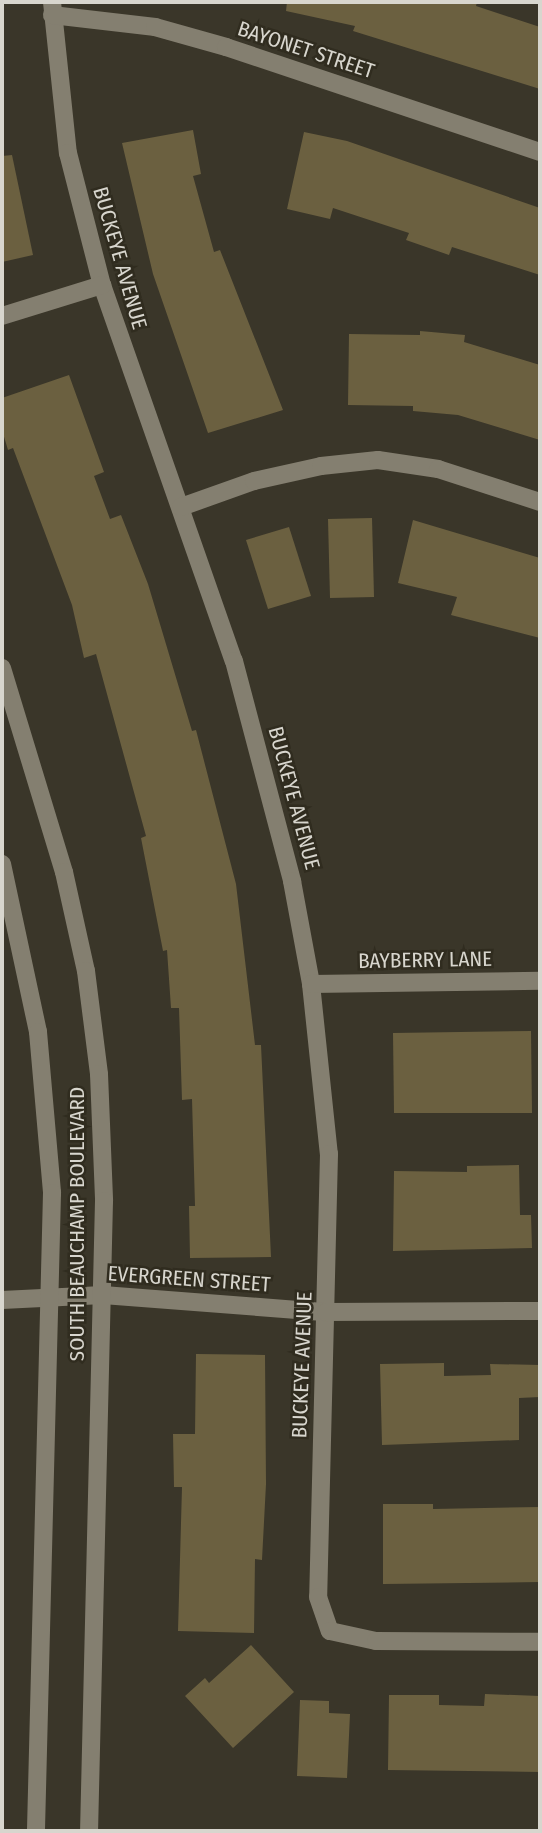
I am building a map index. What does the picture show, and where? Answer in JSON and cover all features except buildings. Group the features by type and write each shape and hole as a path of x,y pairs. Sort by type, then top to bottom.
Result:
{"street":[{"name":"BAYONET STREET","path":"52,9 155,27 226,47 540,152"},
{"name":"BUCKEYE AVENUE","path":"52,9 68,153 102,285 234,661 292,881 311,984 329,1154 318,1597 330,1631 376,1641 540,1642"},
{"path":"2,316 102,285"},
{"path":"181,507 254,481 321,466 378,460 438,469 540,502"},
{"name":"SOUTH BEAUCHAMP BOULEVARD","path":"2,668 55,838 86,971 103,1133 103,1295 89,1831"},
{"name":"SOUTH BEAUCHAMP BOULEVARD","path":"2,864 44,1077 52,1296 36,1831"},
{"name":"BAYBERRY LANE","path":"311,984 540,981"},
{"name":"EVERGREEN STREET","path":"2,1300 103,1295 326,1312 540,1311"}]}
